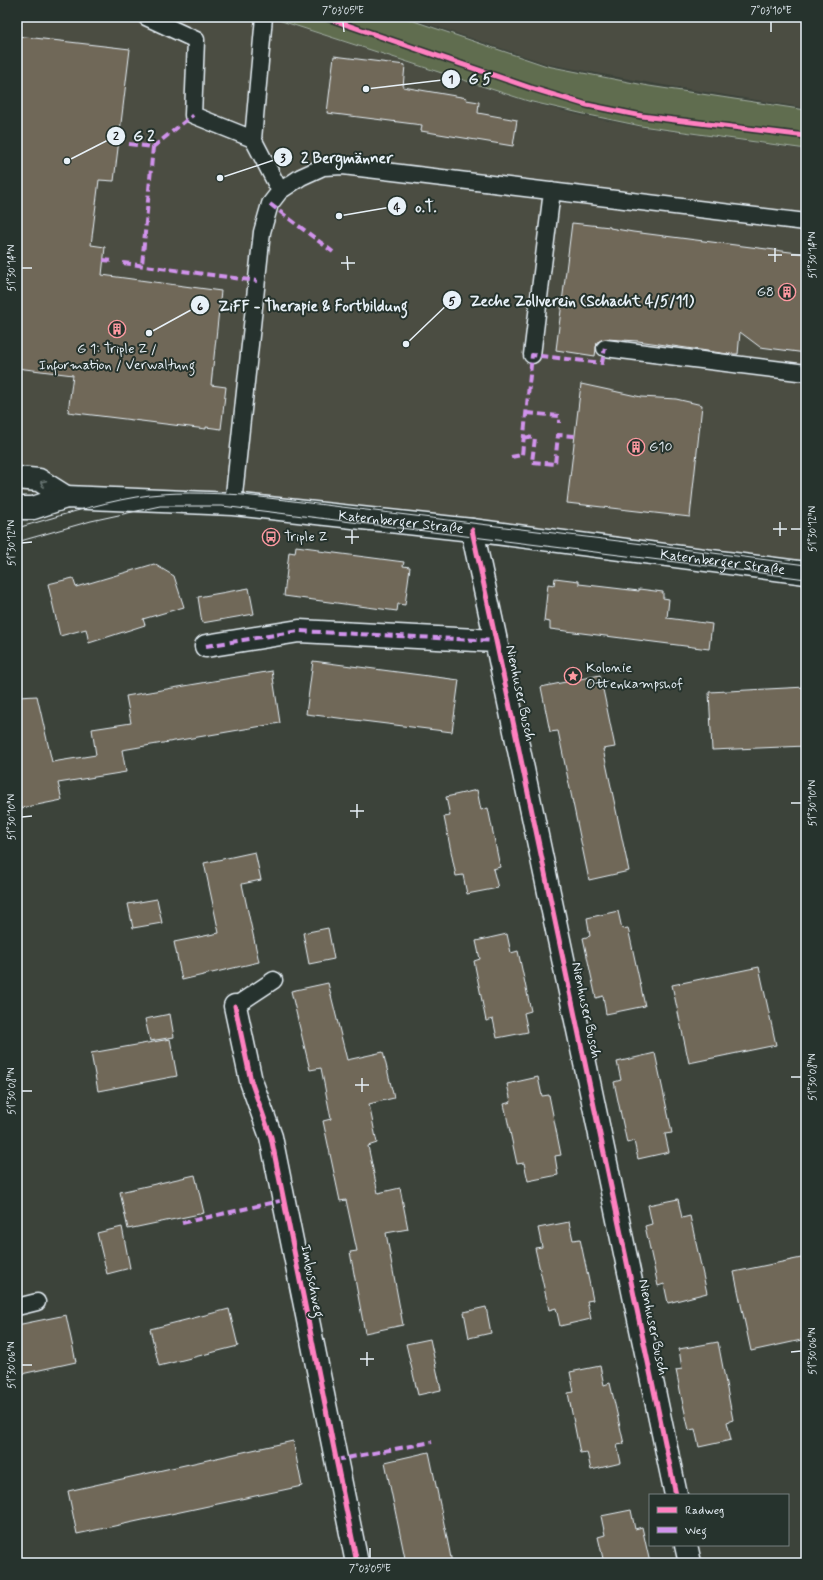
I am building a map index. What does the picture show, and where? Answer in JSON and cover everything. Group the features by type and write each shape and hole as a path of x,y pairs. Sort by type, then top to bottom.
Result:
{"street":[{"name":"Katernberger Straße","path":"17,478 39,480 66,496"},
{"name":"Katernberger Straße","path":"17,508 33,508 66,496 233,504 472,530 806,573"},
{"name":"Nienhuser Busch","path":"472,530 676,1494"},
{"name":"Nienhuser Busch","path":"206,646 299,631 496,642"},
{"name":"Imbuschweg","path":"235,1006 251,1082 271,1137 357,1563"},
{"path":"686,1546 690,1563"}],"lane":[{"path":"146,17 196,40 193,115 253,139"},
{"path":"264,17 253,139 280,191"},
{"path":"233,504 262,232 270,204 280,191 301,177 323,167 343,166 806,222"},
{"path":"532,355 552,191"},
{"path":"605,348 806,373"},
{"path":"235,1006 274,980"},
{"path":"17,1307 37,1302"}],"shaded area":[{"name":"Triple Z","path":"17,17 267,17 528,102 583,116 640,127 806,150 806,565 69,495 17,492"},
{"path":"408,17 806,17 806,108 651,83 548,64"}],"green space":[{"path":"269,17 402,17 547,66 649,86 806,110 806,149 641,126 528,101"}],"building":[{"path":"17,36 130,49 114,181 99,180 91,245 105,247 102,275 221,291 211,385 226,387 221,429 206,427 206,429 68,412 73,375 17,368"},
{"path":"334,56 405,65 403,87 467,98 466,100 479,102 478,113 517,120 513,146 421,131 422,125 327,113"},
{"path":"572,223 806,254 806,353 760,347 740,332 738,354 728,354 638,341 606,339 597,342 595,356 556,350"},
{"name":"G10","path":"581,384 641,397 676,399 702,405 690,517 567,503"},
{"path":"296,546 319,549 319,551 404,562 403,566 410,567 405,605 398,604 397,611 284,596 289,552 295,553"},
{"path":"154,564 174,576 184,607 143,619 145,625 89,643 86,629 60,636 48,584 73,578 76,587"},
{"path":"555,578 579,581 579,584 639,591 639,589 663,592 663,598 669,599 667,618 712,624 709,649 550,629 550,622 544,621 548,584 554,585"},
{"path":"249,588 254,614 202,623 198,597"},
{"path":"313,661 459,680 452,732 306,714"},
{"path":"272,671 280,723 122,750 126,772 58,783 62,800 17,809 17,697 37,696 52,762 96,755 92,729 131,723 126,696"},
{"path":"600,675 615,747 603,749 629,871 589,880 558,731 550,732 541,687"},
{"path":"806,687 806,746 712,750 709,692"},
{"path":"477,790 481,810 488,808 500,867 493,869 498,888 467,894 463,875 456,876 444,817 450,816 446,797"},
{"path":"255,852 261,880 242,884 259,962 182,980 174,942 219,933 204,863"},
{"path":"157,899 162,923 133,928 128,904"},
{"path":"618,911 622,929 628,928 645,1006 606,1014 603,996 596,998 583,938 590,936 587,918"},
{"path":"328,928 334,959 309,964 303,933"},
{"path":"507,934 511,953 518,951 531,1011 524,1013 528,1032 497,1038 493,1019 486,1021 474,961 480,959 476,941"},
{"path":"759,967 776,1045 689,1063 672,985"},
{"path":"328,983 347,1060 383,1052 394,1098 369,1104 377,1143 368,1146 378,1193 400,1188 408,1229 386,1233 403,1325 365,1333 350,1252 357,1251 346,1200 340,1201 323,1121 331,1119 321,1068 310,1070 291,991"},
{"path":"170,1014 174,1037 150,1041 145,1019"},
{"path":"170,1039 177,1076 98,1091 91,1053"},
{"path":"655,1053 672,1133 665,1134 669,1152 638,1159 634,1141 627,1143 614,1082 621,1080 617,1062"},
{"path":"538,1077 542,1096 549,1095 561,1155 555,1156 558,1175 528,1181 524,1163 517,1164 504,1104 511,1102 507,1084"},
{"path":"195,1175 204,1213 128,1229 120,1192"},
{"path":"678,1199 682,1218 690,1216 707,1293 668,1303 664,1284 658,1286 645,1226 652,1224 648,1205"},
{"path":"569,1222 573,1240 580,1239 593,1300 587,1301 591,1319 560,1326 556,1308 549,1310 535,1248 542,1247 538,1228"},
{"path":"122,1227 130,1268 107,1274 97,1233"},
{"path":"806,1257 806,1339 751,1351 734,1272"},
{"path":"486,1307 491,1333 469,1338 464,1312"},
{"path":"229,1309 238,1346 159,1366 150,1329"},
{"path":"66,1315 76,1362 17,1375 17,1325"},
{"path":"430,1339 441,1390 418,1395 406,1344"},
{"path":"718,1342 733,1420 727,1422 731,1440 699,1447 695,1429 689,1430 682,1400 676,1370 682,1369 679,1349"},
{"path":"600,1366 604,1385 610,1383 624,1444 617,1445 621,1463 591,1470 587,1452 580,1453 568,1393 574,1392 570,1372"},
{"path":"293,1441 302,1486 77,1534 68,1491"},
{"path":"429,1452 452,1563 406,1563 385,1462"},
{"path":"631,1510 635,1529 642,1527 650,1563 604,1563 598,1537 605,1535 601,1516"}],"tram line":[{"path":"17,528 91,507 149,495 176,493 244,495 806,565"},
{"path":"17,542 91,521 160,506 222,506 806,579"}],"marked path":[{"path":"153,147 193,115"},
{"path":"129,144 153,147 142,265"},
{"path":"270,204 333,252"},
{"path":"103,260 113,261"},
{"path":"123,263 257,281"},
{"path":"511,457 522,455 532,355 602,363 605,348"},
{"path":"527,413 559,416 559,423"},
{"path":"524,437 535,438 532,462 555,464 558,435 576,436"},
{"path":"206,646 299,631 496,641"},
{"path":"182,1223 284,1200"},
{"path":"336,1460 432,1442"}],"cycle path":[{"path":"324,17 531,88 587,105 642,116 806,136"},
{"path":"472,530 676,1494"},
{"path":"235,1006 251,1081 271,1137 357,1563"}],"place":[{"name":"G 5","path":"366,89"},
{"name":"G 2","path":"67,161"},
{"name":"2 Bergmänner","path":"220,178"},
{"name":"o.T.","path":"339,216"},
{"name":"G8","path":"787,292"},
{"name":"G 1: Triple Z / Information / Verwaltung","path":"117,329"},
{"name":"ZiFF - Therapie & Fortbildung","path":"149,333"},
{"name":"Zeche Zollverein (Schacht 4/5/11)","path":"406,344"},
{"name":"G10","path":"636,447"},
{"name":"Triple Z","path":"271,537"},
{"name":"Kolonie Ottenkampshof","path":"573,676"}]}
